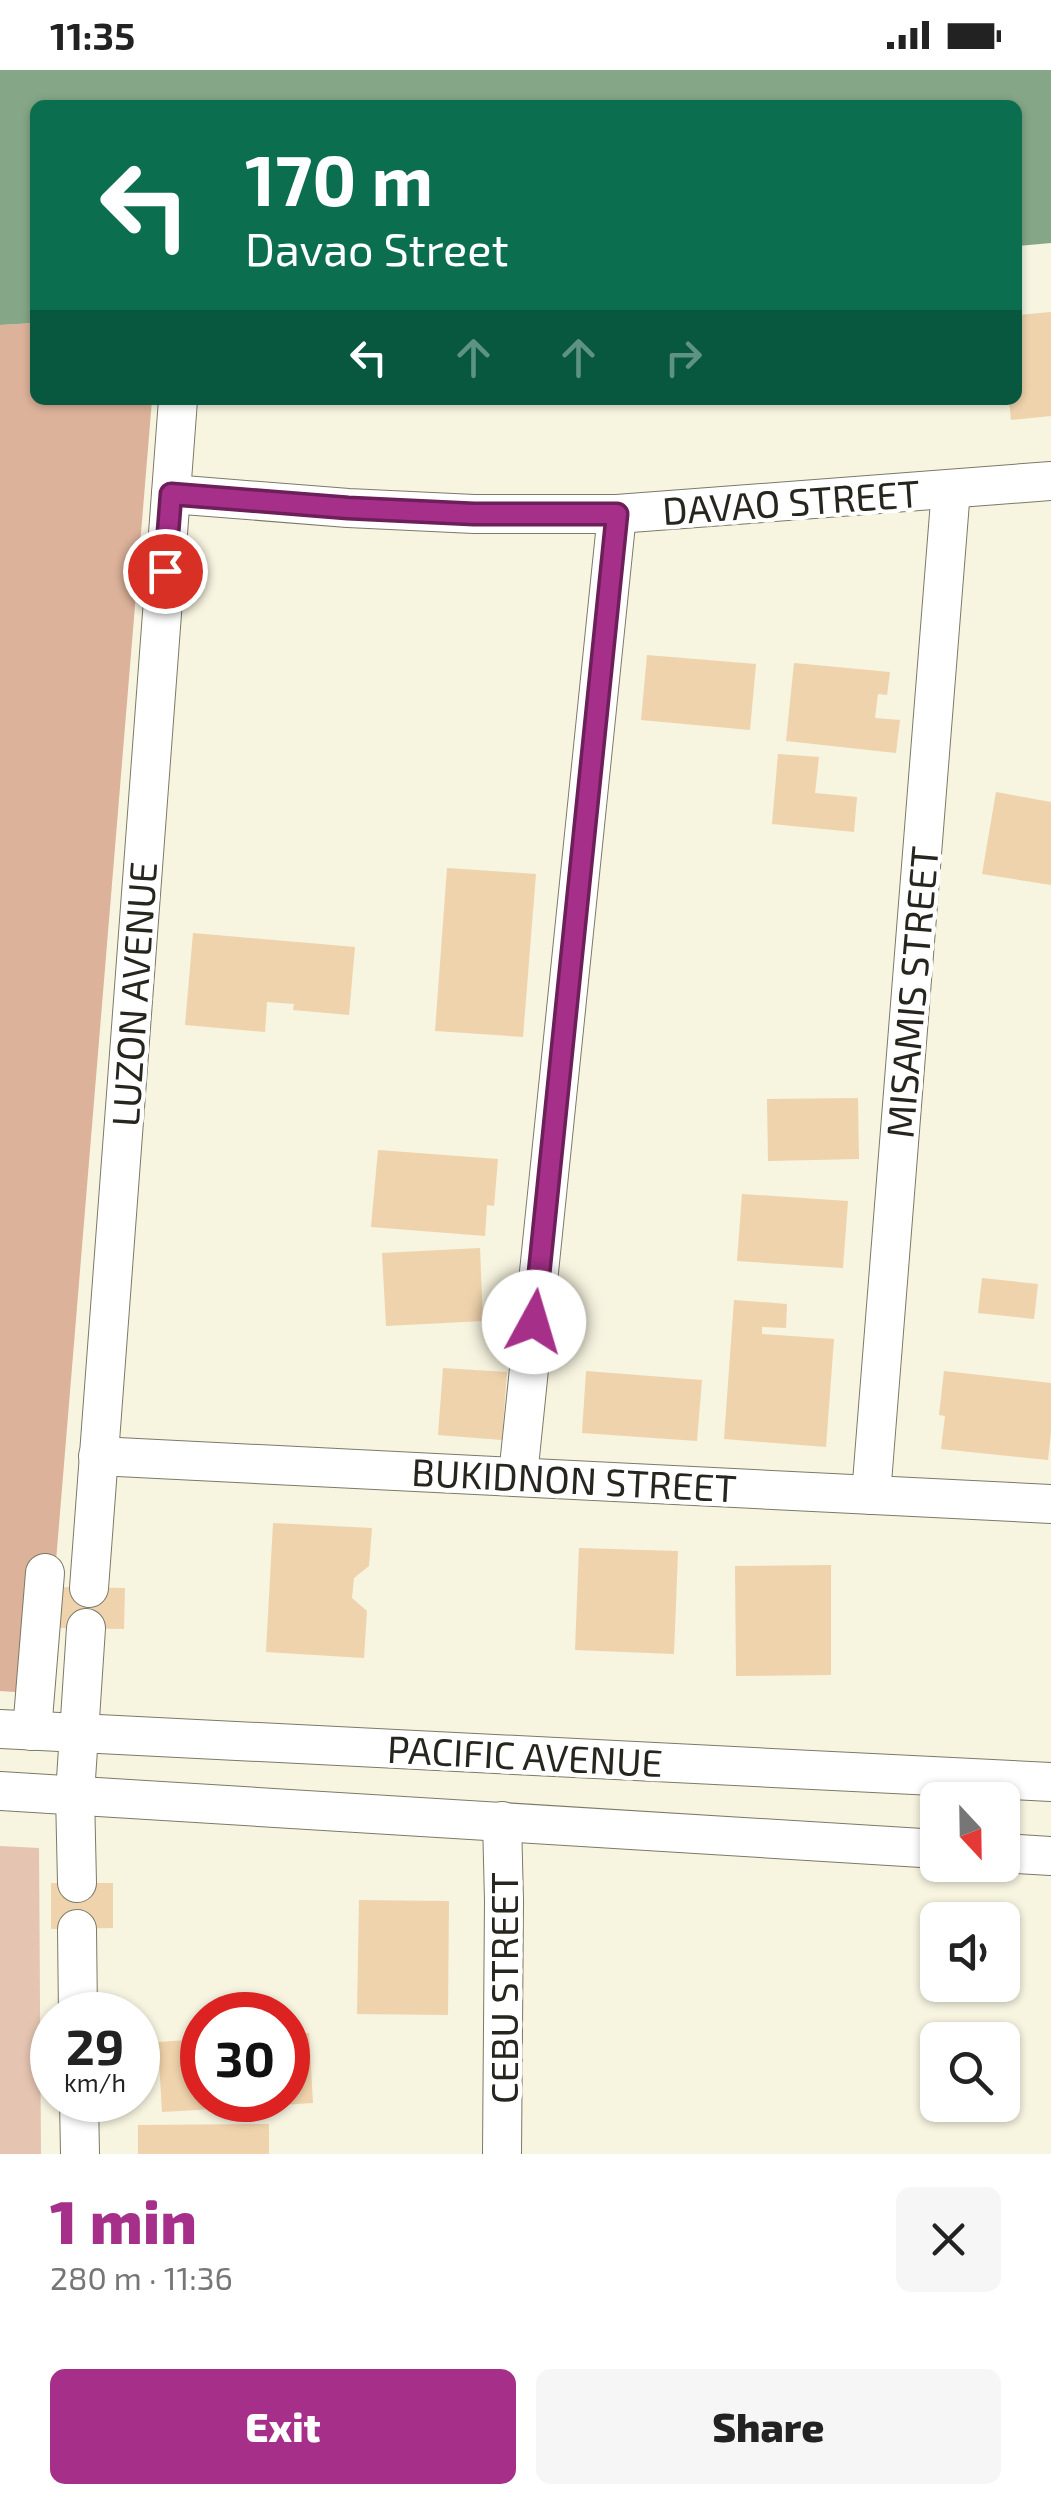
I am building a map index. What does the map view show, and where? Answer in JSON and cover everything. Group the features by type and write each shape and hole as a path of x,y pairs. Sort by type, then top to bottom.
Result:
{"street":[{"name":"LUZON AVENUE","path":"89,1588 178,405"},
{"name":"DAVAO STREET","path":"171,494 438,512 617,514 1051,481"},
{"name":"MISAMIS STREET","path":"871,1495 951,490"},
{"path":"518,1476 617,514"},
{"name":"BUKIDNON STREET","path":"98,1456 1051,1504"},
{"path":"16,1730 45,1574"},
{"path":"77,1883 75,1794 86,1628"},
{"name":"PACIFIC AVENUE","path":"16,1730 1051,1782"},
{"name":"PACIFIC AVENUE","path":"0,1791 920,1848"},
{"name":"CEBU STREET","path":"502,1821 502,2154"},
{"path":"1020,1854 1051,1856"},
{"path":"77,1929 78,1992"},
{"path":"79,2122 80,2154"}],"shaded area":[{"path":"0,70 1051,70 1051,243 1022,246 1022,100 30,100 30,323 0,325"},
{"path":"30,323 30,405 152,405 45,1694 0,1691 0,325"},
{"path":"0,1846 39,1848 40,1992 30,1992 30,2122 41,2122 41,2154 0,2154"}],"building":[{"path":"1051,312 1051,416 1011,420 1010,405 1022,405 1022,315"},
{"path":"647,655 756,664 750,730 641,720"},
{"path":"794,663 890,672 887,695 878,694 875,718 900,720 896,753 786,741"},
{"path":"778,754 819,757 815,793 857,797 854,832 772,824"},
{"path":"996,792 1051,802 1051,885 982,874"},
{"path":"447,868 536,874 523,1037 435,1031"},
{"path":"193,933 355,947 349,1015 293,1010 294,1004 267,1002 265,1032 185,1025"},
{"path":"858,1098 859,1159 768,1161 767,1099"},
{"path":"378,1150 498,1159 494,1206 487,1205 485,1236 371,1227"},
{"path":"742,1194 848,1201 843,1268 737,1261"},
{"path":"480,1248 483,1321 386,1326 382,1253"},
{"path":"982,1278 1038,1284 1034,1319 978,1313"},
{"path":"734,1300 787,1304 786,1328 762,1327 762,1334 834,1339 826,1447 724,1439"},
{"path":"443,1368 507,1372 502,1440 438,1435"},
{"path":"586,1371 702,1380 697,1441 582,1433"},
{"path":"944,1371 1051,1383 1048,1460 941,1449 945,1416 939,1415"},
{"path":"273,1523 372,1528 369,1566 354,1578 352,1598 367,1611 364,1658 266,1652"},
{"path":"579,1548 678,1551 674,1654 575,1650"},
{"path":"831,1565 831,1675 736,1676 735,1566"},
{"path":"62,1587 125,1588 124,1629 60,1628"},
{"path":"51,1883 113,1883 113,1928 51,1929"},
{"path":"359,1900 449,1901 448,2015 357,2014"},
{"path":"180,2040 180,2111 162,2112 160,2042"},
{"path":"310,2050 313,2103 310,2103"},
{"path":"269,2124 269,2154 138,2154 138,2125"}],"route":[{"path":"165,571 171,494 474,514 617,514 534,1322"}]}
